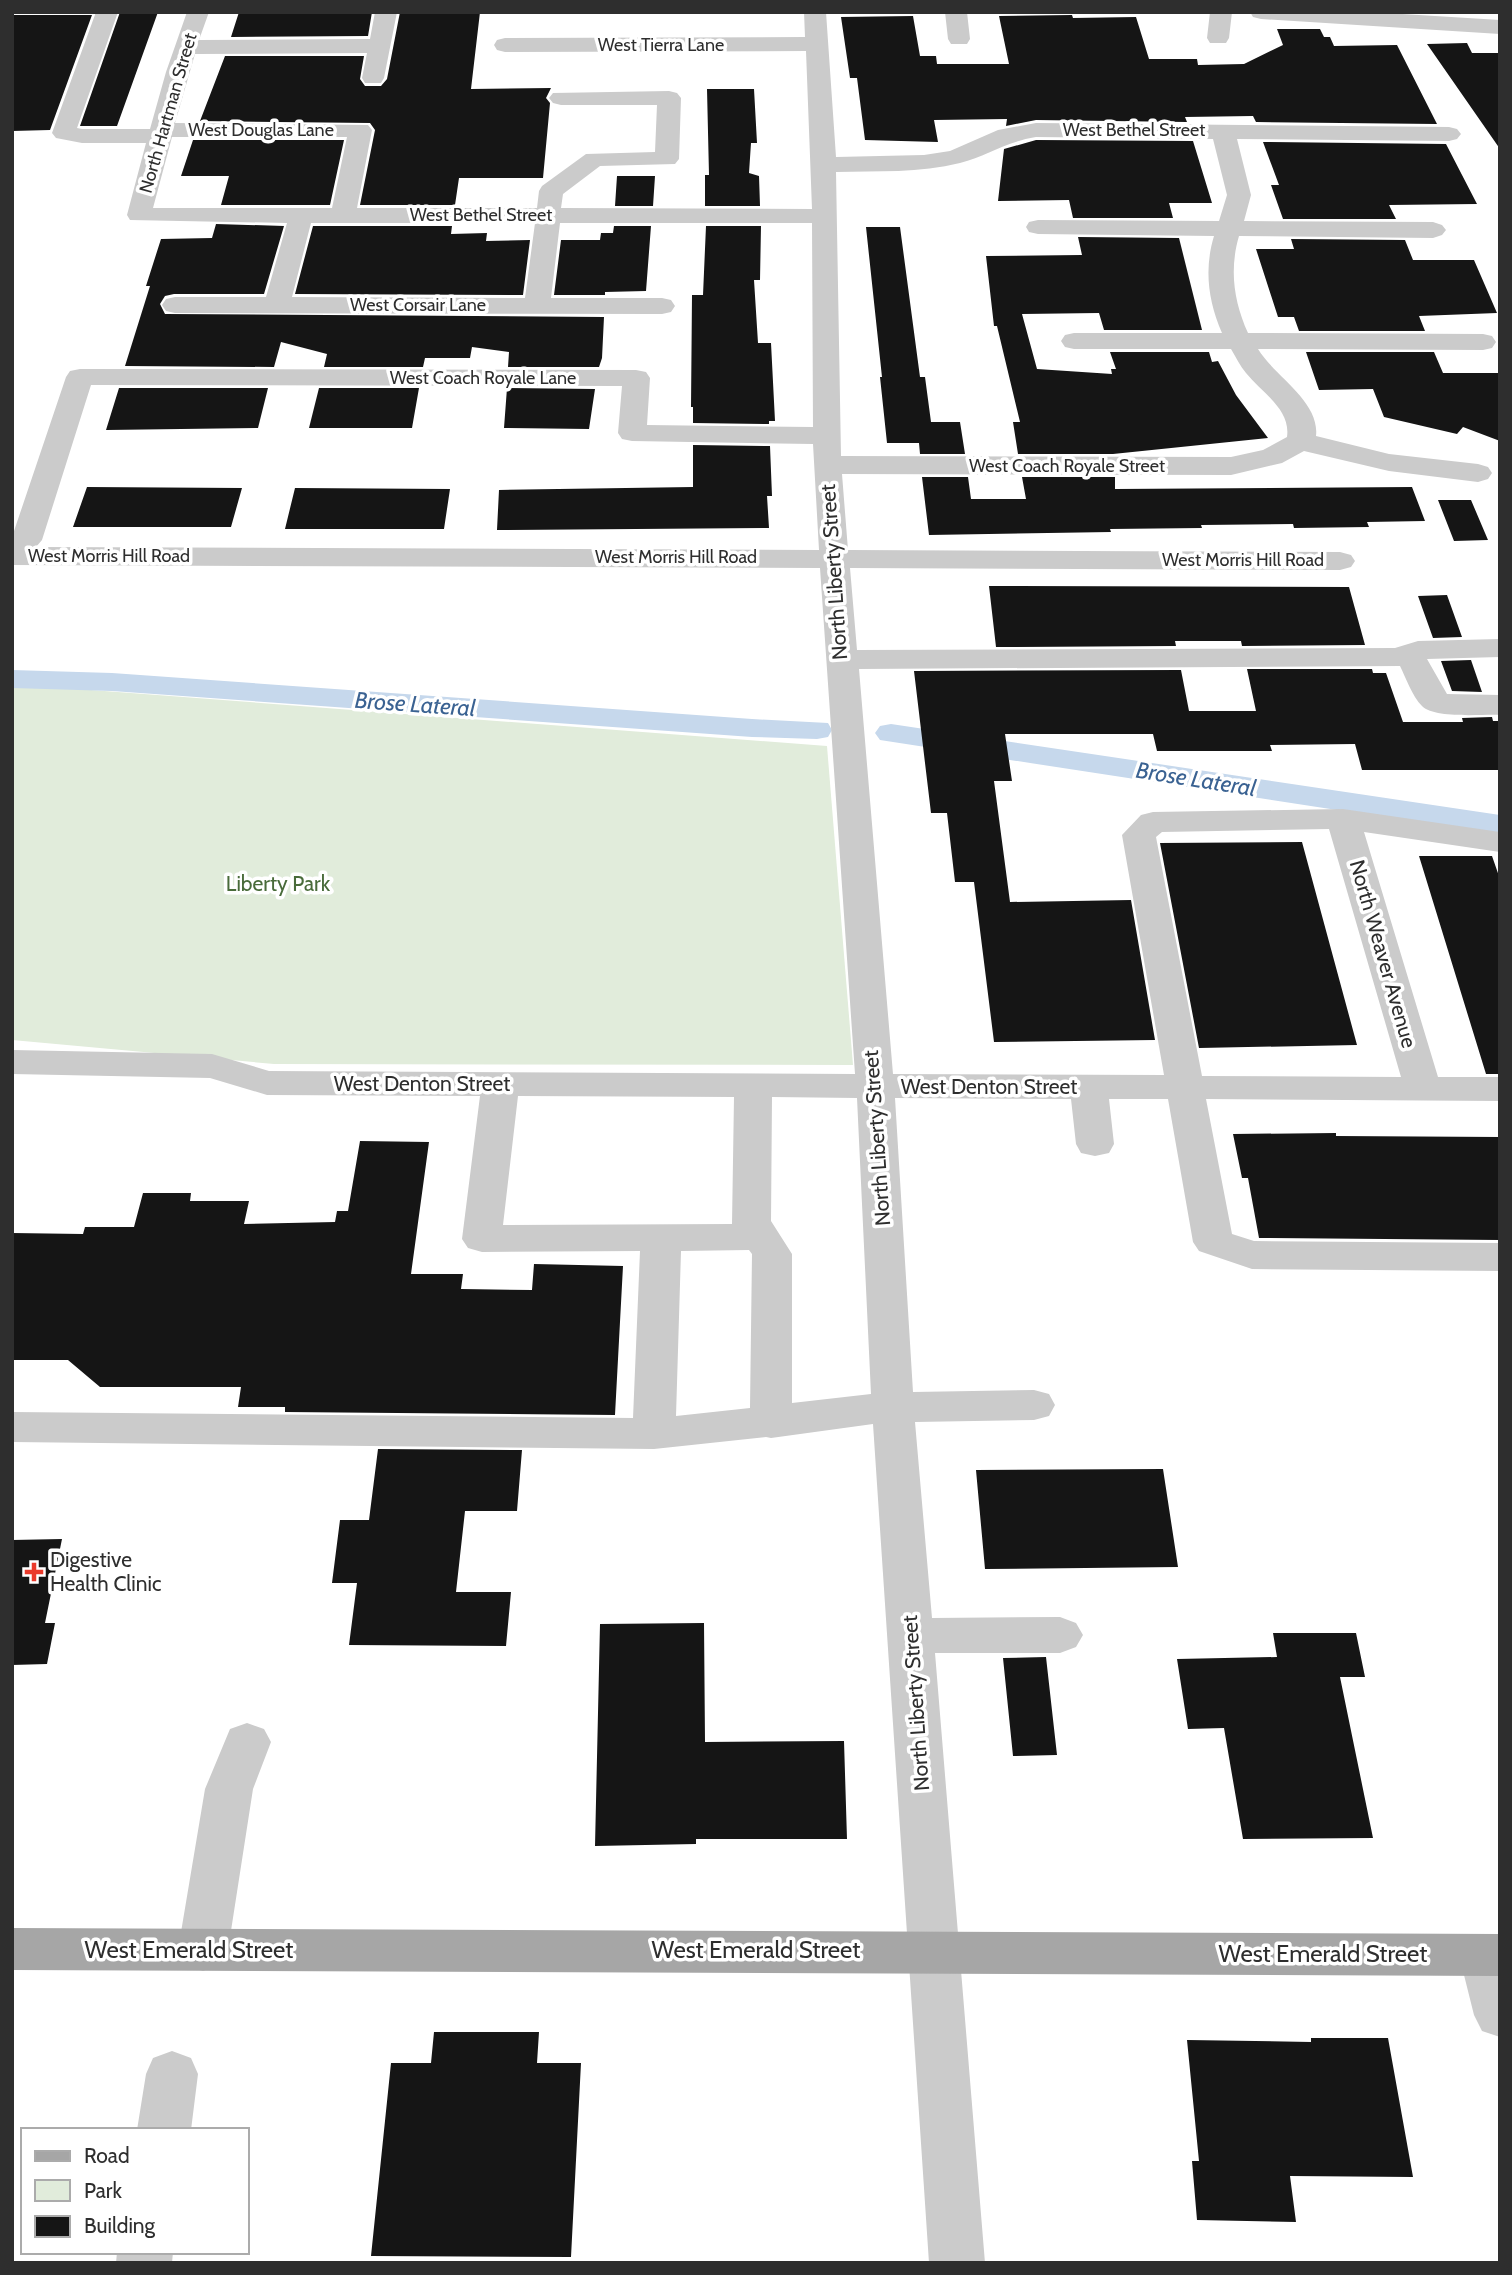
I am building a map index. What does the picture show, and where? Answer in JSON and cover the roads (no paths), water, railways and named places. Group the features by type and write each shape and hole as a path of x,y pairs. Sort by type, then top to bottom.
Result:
{"main road":[{"name":"West Emerald Street","path":"12,1949 1492,1955"}],"street":[{"name":"West Douglas Lane","path":"107,12 64,132 82,136 360,130 343,215"},
{"name":"North Hartman Street","path":"139,215 198,12"},
{"path":"373,78 386,12"},
{"path":"956,12 959,39"},
{"path":"1218,38 1221,12"},
{"path":"1261,12 1500,27"},
{"name":"West Tierra Lane","path":"506,45 816,28"},
{"name":"North Liberty Street","path":"816,28 824,165 826,451 875,1087 893,1407 957,2263"},
{"path":"186,47 380,46"},
{"path":"537,306 551,191 594,159 667,159 669,98 561,98"},
{"name":"West Bethel Street","path":"824,165 923,162 956,157 1006,135 1036,130 1449,134"},
{"path":"1223,131 1239,195 1221,256 1221,285 1227,315 1255,367 1295,408 1303,426 1301,441 1346,456 1392,465 1478,472"},
{"name":"West Bethel Street","path":"139,215 824,216"},
{"path":"277,305 301,215"},
{"path":"1038,227 1433,230"},
{"name":"West Corsair Lane","path":"175,305 662,306"},
{"path":"1074,341 1483,342"},
{"name":"West Coach Royale Lane","path":"12,550 27,540 80,377 636,378 632,433 826,451"},
{"name":"West Coach Royale Street","path":"826,451 1231,466 1272,457 1301,441"},
{"name":"West Morris Hill Road","path":"12,556 1340,561"},
{"path":"841,660 1398,657 1418,650 1500,648"},
{"path":"1409,654 1434,700 1442,704 1500,705"},
{"path":"1500,842 1343,819 1153,822 1139,835 1213,1242 1252,1255 1500,1257"},
{"name":"North Weaver Avenue","path":"1343,819 1423,1089"},
{"name":"West Denton Street","path":"12,1062 212,1066 267,1083 1500,1089"},
{"path":"500,1085 482,1239 761,1237"},
{"path":"752,1086 751,1222 772,1254 771,1423"},
{"path":"1089,1087 1095,1144"},
{"path":"654,1434 661,1238"},
{"path":"12,1427 654,1434 771,1423 893,1407 1034,1405"},
{"path":"911,1636 1060,1635"},
{"path":"202,1950 229,1789 247,1742"},
{"path":"1492,1955 1500,2015"},
{"path":"164,2128 172,2074"}],"waterway":[{"name":"Brose Lateral","path":"12,679 112,682 752,728 817,730"},
{"name":"Brose Lateral","path":"891,733 1500,825"}],"place":[{"name":"Digestive Health Clinic","path":"34,1572"}],"park label":[{"name":"Liberty Park","path":"278,884"}]}
